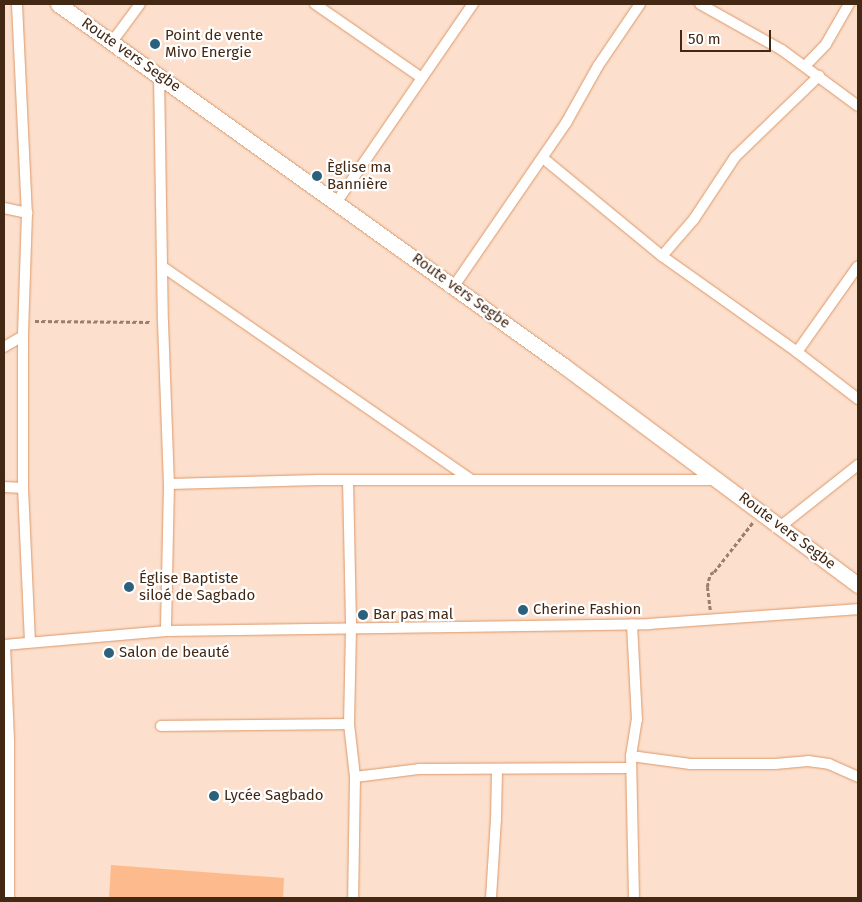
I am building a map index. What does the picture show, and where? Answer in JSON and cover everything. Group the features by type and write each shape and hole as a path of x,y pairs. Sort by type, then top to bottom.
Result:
{"main road":[{"name":"Route vers Segbe","path":"58,4 454,286 720,480 858,585"}],"street":[{"path":"17,4 27,213 23,336 23,488 30,642"},
{"path":"112,42 140,4"},
{"path":"315,4 422,78"},
{"path":"336,203 474,4"},
{"path":"454,286 543,158 566,123 598,66 640,4"},
{"path":"700,4 782,50 858,106"},
{"path":"806,66 826,44 849,4"},
{"path":"159,75 163,322 169,484 166,631"},
{"path":"662,256 694,219 735,157 819,76"},
{"path":"543,158 662,256 797,352 858,399"},
{"path":"4,208 27,213"},
{"path":"797,352 858,266"},
{"path":"163,267 470,479"},
{"path":"4,347 23,336"},
{"path":"781,526 858,465"},
{"path":"169,484 470,479 720,480"},
{"path":"348,480 351,629 349,724 355,777 352,898"},
{"path":"4,487 23,488"},
{"path":"9,898 10,742 4,645 166,631 632,624 858,609"},
{"path":"632,624 636,720 630,768 634,898"},
{"path":"161,726 349,724"},
{"path":"632,756 690,764 775,764 808,761 829,764 858,777"},
{"path":"355,777 419,770 630,768"},
{"path":"491,898 497,770"}],"path":[{"path":"24,321 163,322"},
{"path":"712,620 707,586 710,574 714,572 762,512"}],"shaded area":[{"path":"111,865 284,878 283,898 109,898"}],"place":[{"name":"Point de vente Mivo Energie","path":"155,44"},
{"name":"Èglise ma Bannière","path":"317,176"},
{"name":"Église Baptiste siloé de Sagbado","path":"129,587"},
{"name":"Cherine Fashion","path":"523,610"},
{"name":"Bar pas mal","path":"363,615"},
{"name":"Salon de beauté","path":"109,653"},
{"name":"Lycée Sagbado","path":"214,796"}]}
